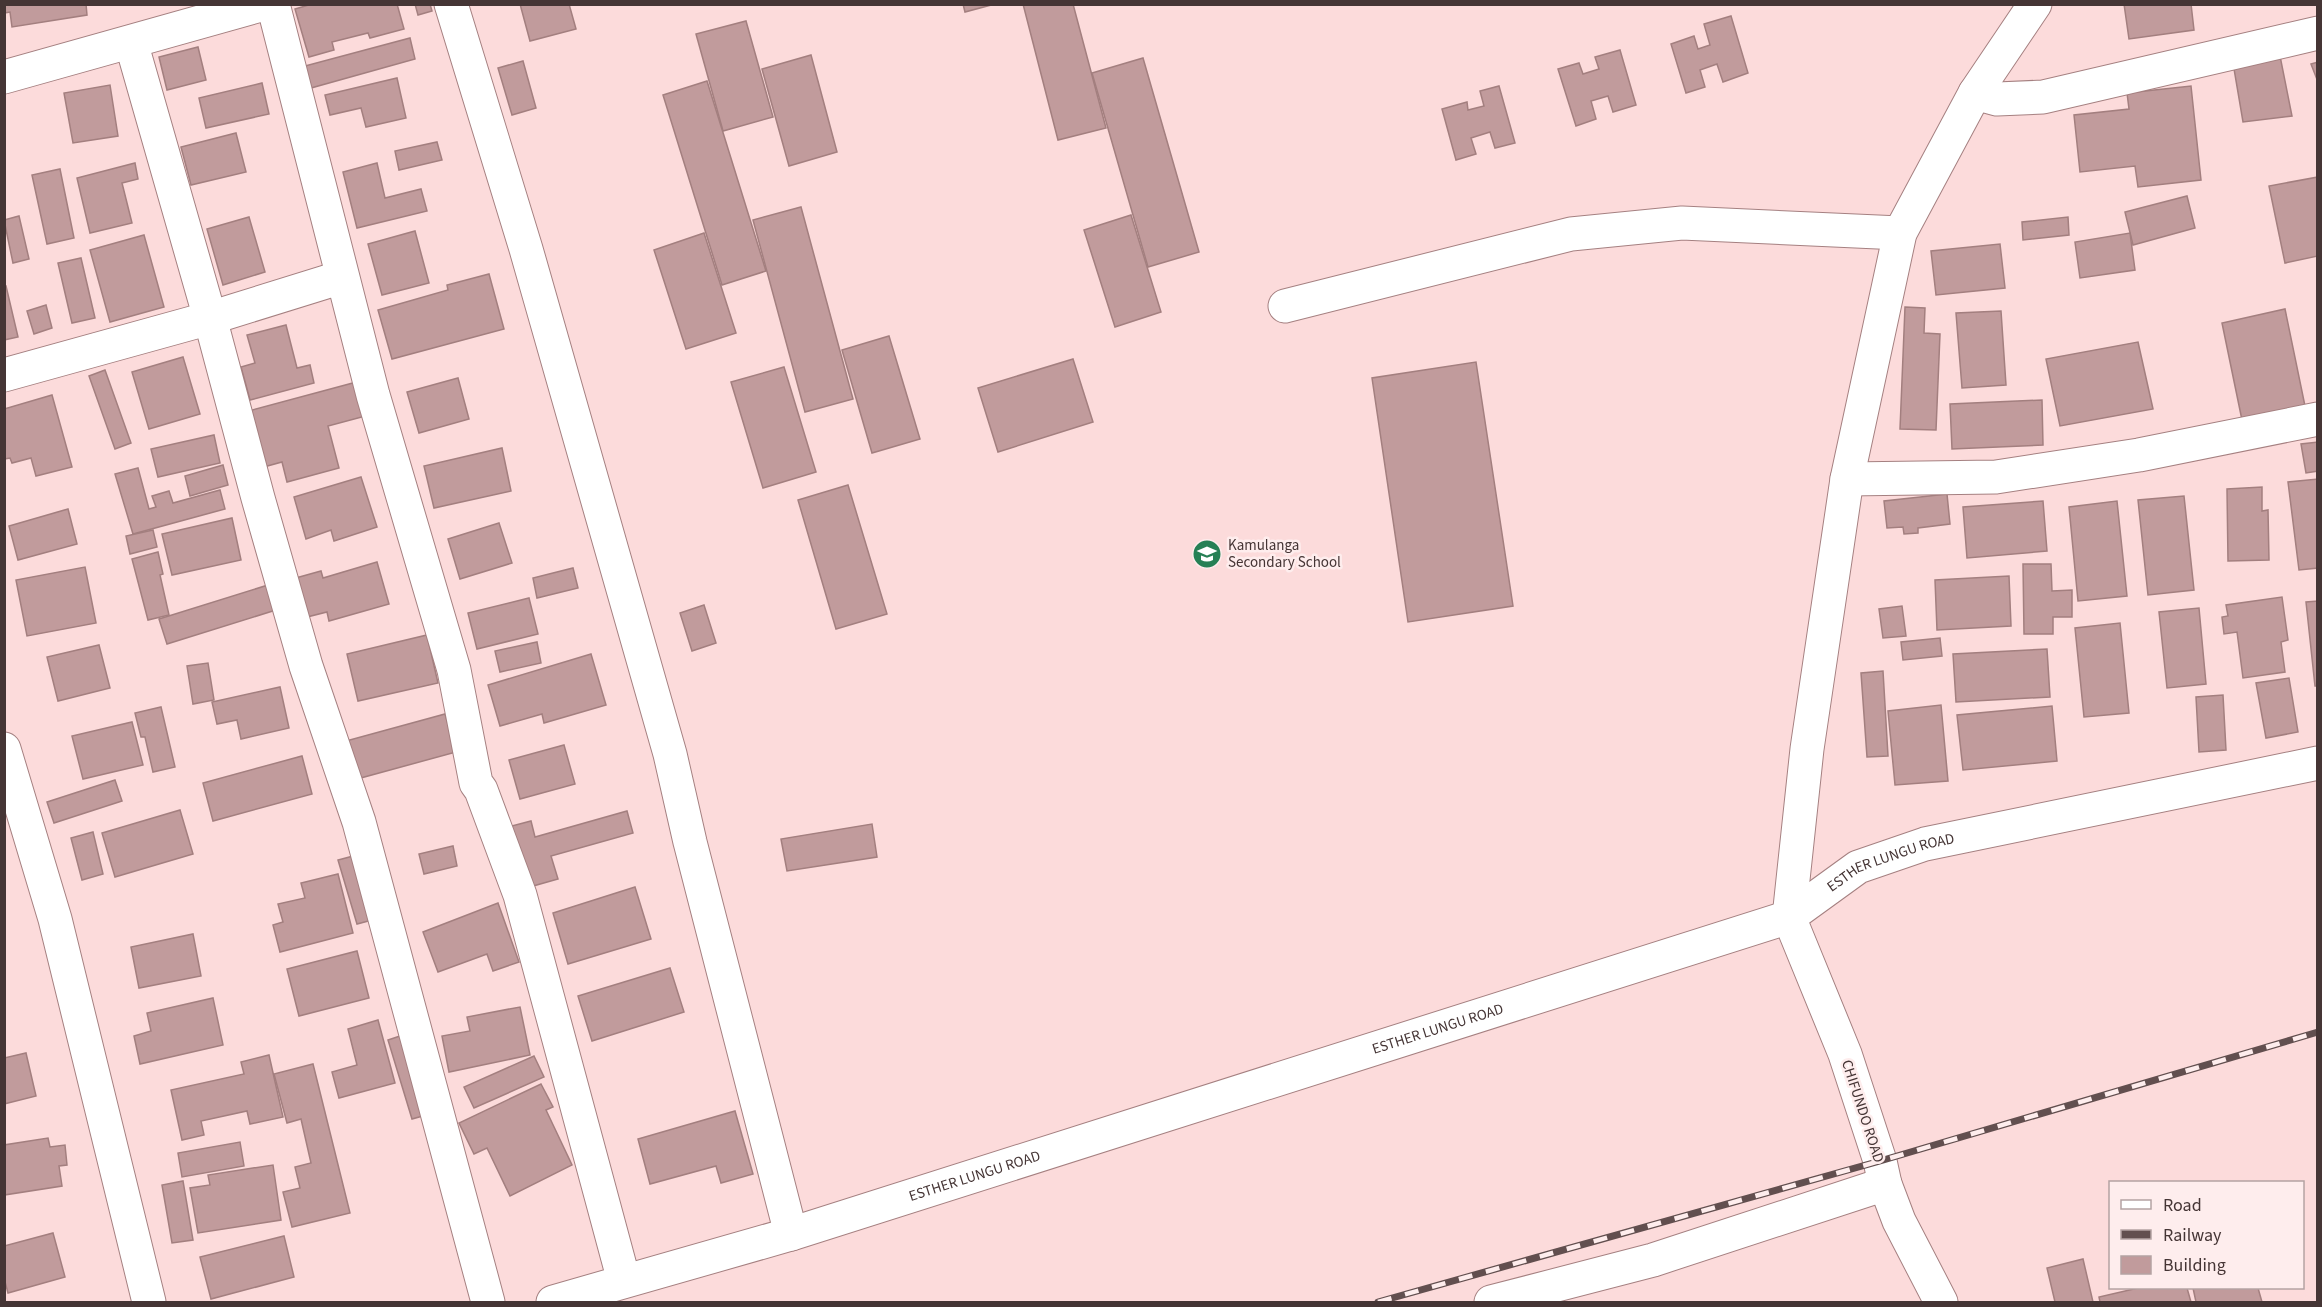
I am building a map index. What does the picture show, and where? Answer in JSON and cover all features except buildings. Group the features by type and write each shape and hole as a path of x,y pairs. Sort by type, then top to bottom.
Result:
{"street":[{"path":"4,77 264,4"},
{"path":"273,4 373,395 454,670 476,783 481,790 520,895 624,1281"},
{"path":"451,4 526,249 670,754 690,842 791,1234"},
{"path":"1789,917 1807,749 1847,479 1900,233 1975,93 2035,4"},
{"path":"1975,93 1997,99 2043,97 2318,33"},
{"path":"131,42 306,666 359,822 488,1302"},
{"path":"1285,306 1570,234 1682,223 1900,233"},
{"path":"4,375 210,318 342,277"},
{"path":"1847,479 1996,477 2139,455 2318,419"},
{"path":"4,749 55,919 149,1302"},
{"name":"ESTHER LUNGU ROAD","path":"553,1302 791,1234 1789,917 1858,867 1925,844 2318,764"},
{"name":"CHIFUNDO ROAD","path":"1789,917 1845,1054 1880,1161 1885,1184 1899,1221 1941,1302"},
{"path":"1491,1302 1653,1260 1885,1184"}],"railway":[{"path":"1378,1302 1880,1161 2318,1032"}],"place":[{"name":"Kamulanga Secondary School","path":"1207,554"}]}
